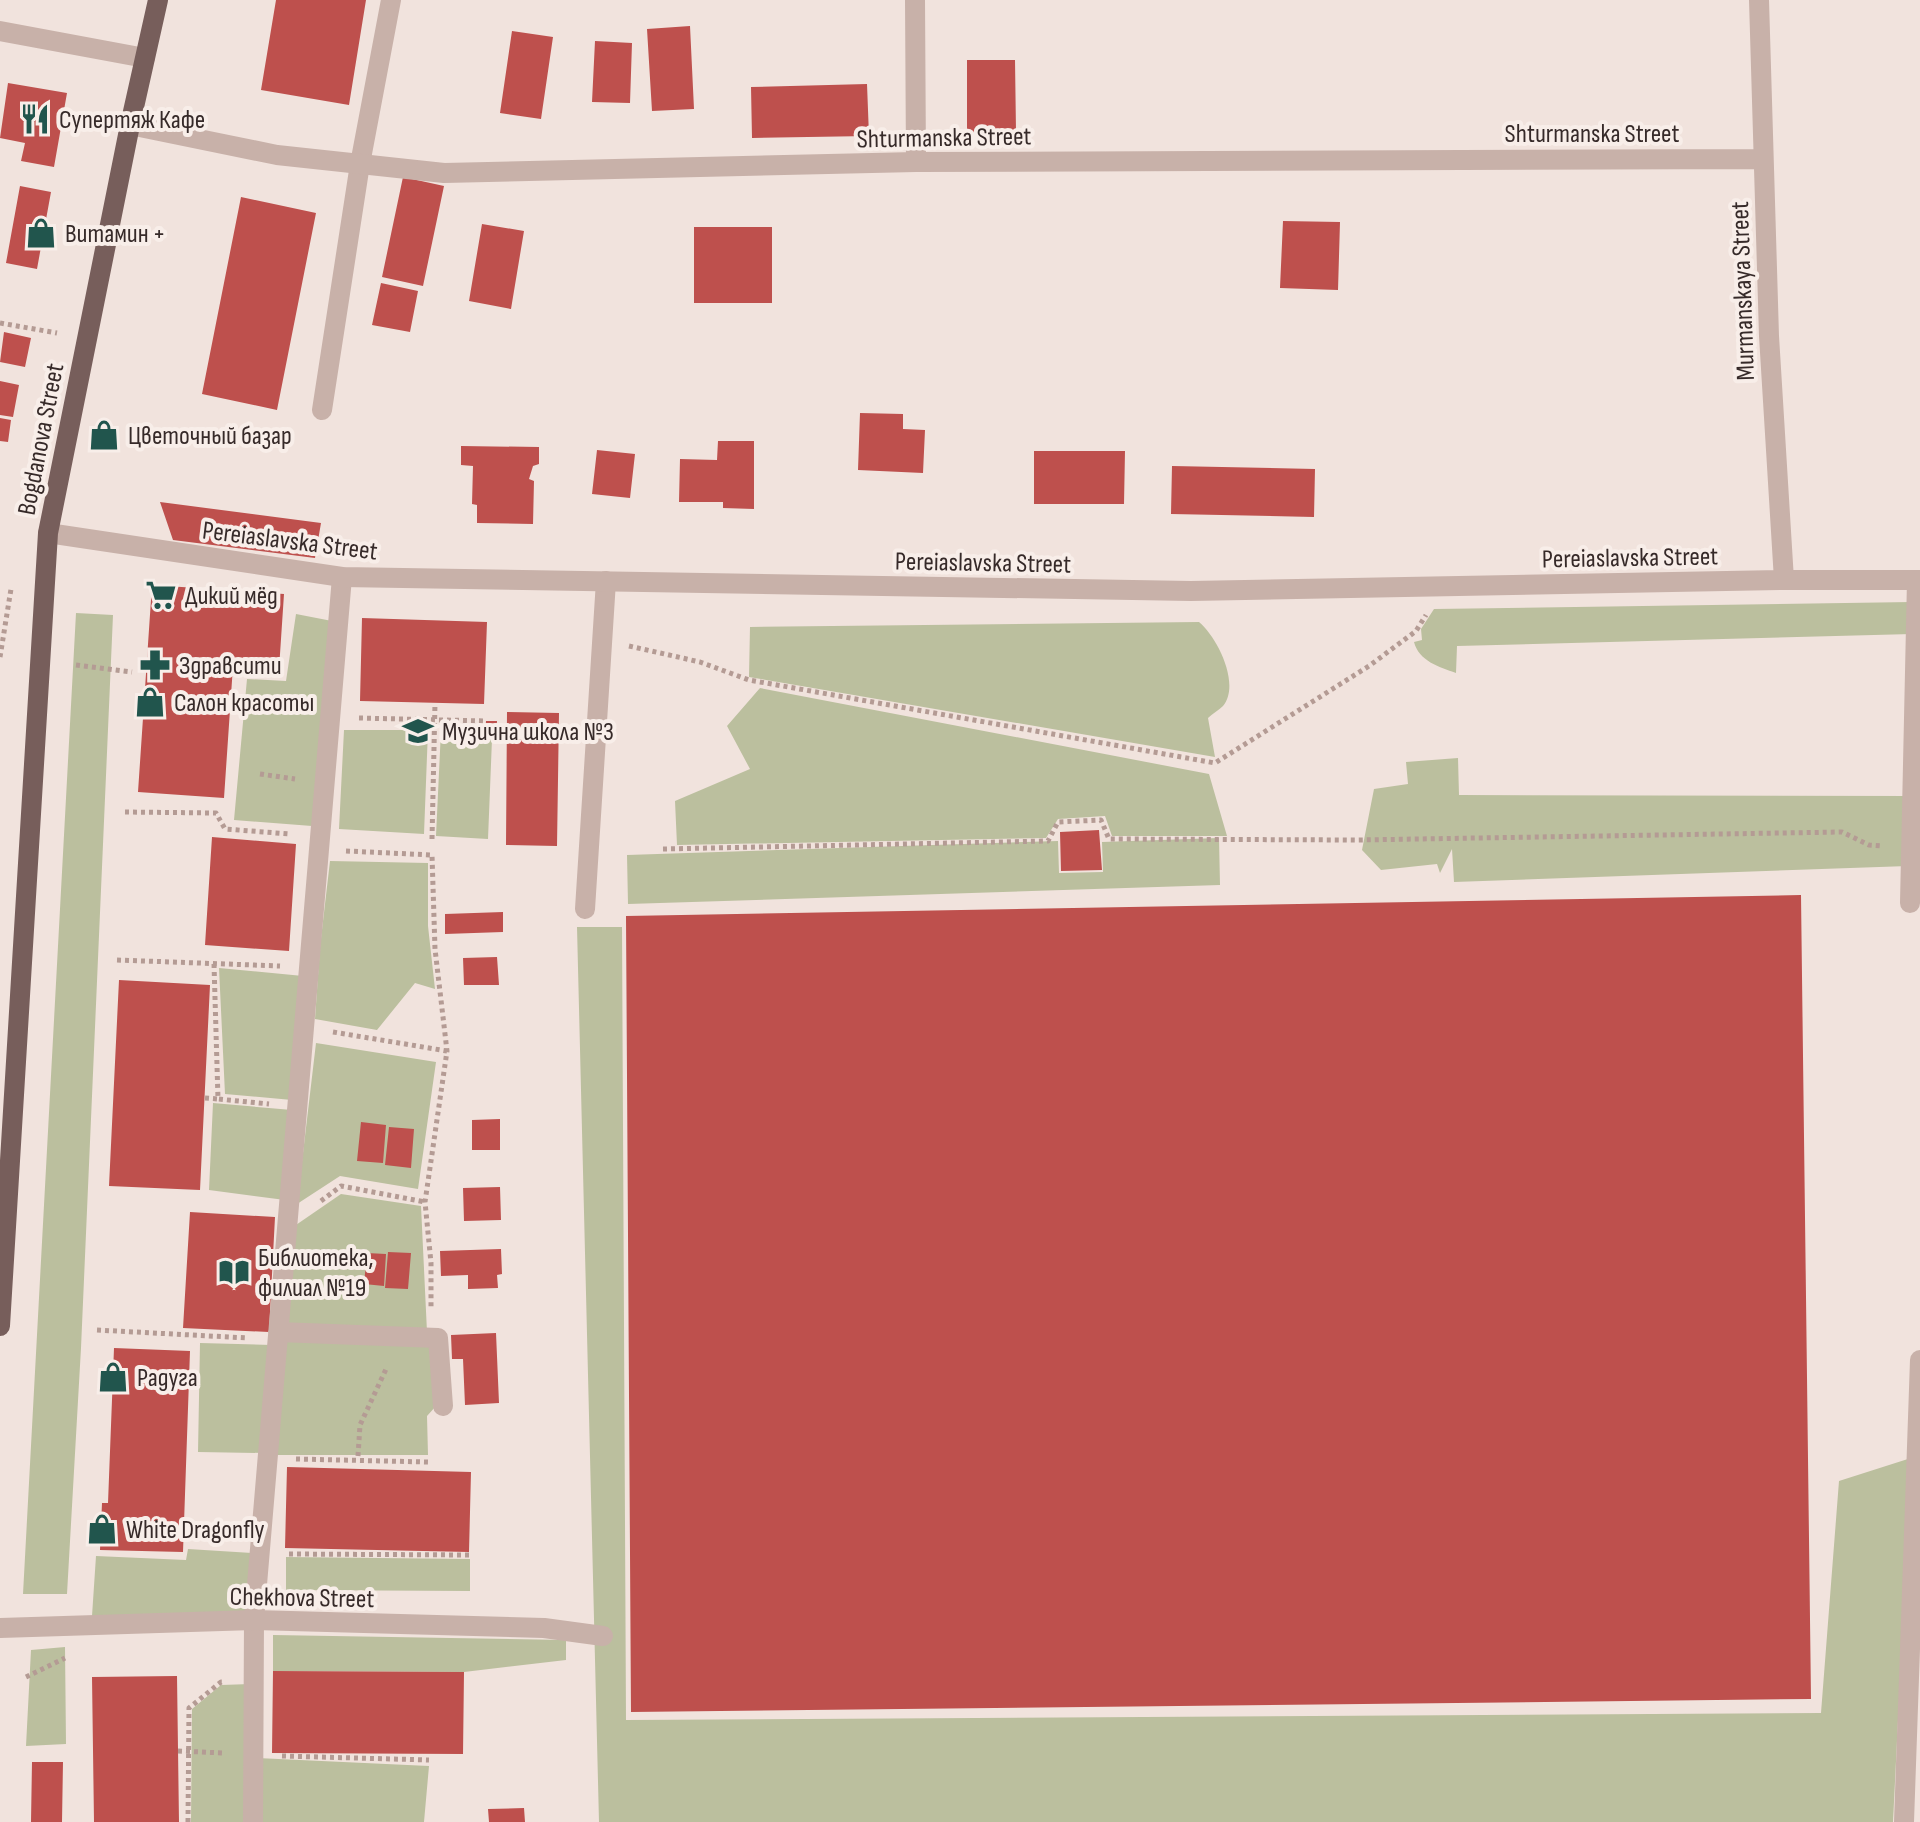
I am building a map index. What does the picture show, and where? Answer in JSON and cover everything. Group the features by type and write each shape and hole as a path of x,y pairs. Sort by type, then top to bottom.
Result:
{"main road":[{"name":"Bogdanova Street","path":"0,1326 48,533 158,0"}],"street":[{"path":"322,410 360,164 391,0"},
{"path":"915,0 916,162"},
{"name":"Murmanskaya Street","path":"1759,0 1769,336 1784,580"},
{"path":"0,31 145,58"},
{"name":"Shturmanska Street","path":"130,125 277,155 444,173 916,162 1762,159"},
{"name":"Pereiaslavska Street","path":"48,533 342,577 1191,591 1918,580"},
{"path":"253,1822 254,1620 342,577"},
{"path":"1910,903 1918,580"},
{"path":"585,909 606,581"},
{"path":"278,1336 438,1338 443,1406"},
{"path":"1904,1822 1915,1649 1920,1360"},
{"name":"Chekhova Street","path":"0,1628 254,1620 544,1628 603,1636"}],"path":[{"path":"0,323 57,333"},
{"path":"618,643 700,662 749,680 1215,763 1369,666 1416,631 1431,607"},
{"path":"76,665 132,672"},
{"path":"432,839 435,703"},
{"path":"347,717 486,721"},
{"path":"125,812 216,813 225,829 432,855 435,949 447,1051 425,1202 431,1263 431,1338"},
{"path":"663,849 1048,841 1058,822 1101,820 1109,839 1613,837 1842,832 1869,845 1911,847"},
{"path":"117,960 309,967"},
{"path":"214,964 219,1099"},
{"path":"304,1027 447,1051"},
{"path":"205,1098 297,1107"},
{"path":"287,1225 341,1186 425,1202"},
{"path":"97,1330 278,1336"},
{"path":"358,1456 360,1425 389,1362 392,1336"},
{"path":"267,1458 428,1462"},
{"path":"260,1553 470,1555"},
{"path":"26,1677 67,1657"},
{"path":"188,1822 189,1708 221,1682 253,1682"},
{"path":"178,1751 429,1760"}],"green space":[{"path":"1912,602 1912,634 1457,646 1456,673 1425,659 1414,642 1422,640 1421,629 1434,609"},
{"path":"76,613 113,615 81,1348 67,1594 23,1594"},
{"path":"296,614 332,621 312,826 234,820 247,679 286,681"},
{"path":"1199,622 1213,638 1228,674 1228,697 1223,706 1208,718 1215,757 749,677 750,627"},
{"path":"760,688 1209,774 1227,836 1112,836 1105,816 1058,819 1046,838 677,845 675,801 750,769 727,726"},
{"path":"482,727 482,739 492,739 488,839 436,836 441,730"},
{"path":"344,730 428,730 424,834 339,829"},
{"path":"1458,758 1459,795 1910,796 1908,866 1454,882 1452,849 1440,873 1437,864 1381,870 1362,850 1374,789 1408,784 1406,762"},
{"path":"1219,838 1220,885 628,904 627,855 1058,841 1059,873 1103,872 1102,842"},
{"path":"330,861 428,863 428,926 435,989 415,983 377,1030 315,1019"},
{"path":"577,927 622,927 626,1720 1821,1713 1839,1481 1911,1458 1893,1822 599,1822"},
{"path":"219,968 303,976 292,1100 225,1094"},
{"path":"316,1043 436,1062 418,1189 340,1176 297,1204"},
{"path":"213,1103 292,1110 285,1200 209,1190"},
{"path":"341,1194 421,1206 427,1332 285,1328 293,1227"},
{"path":"281,1336 432,1341 436,1406 427,1416 428,1455 271,1455"},
{"path":"200,1343 272,1345 264,1453 198,1452"},
{"path":"188,1549 252,1553 247,1612 92,1616 96,1556 186,1560"},
{"path":"286,1557 470,1559 470,1591 286,1590"},
{"path":"273,1635 566,1640 566,1660 464,1672 273,1671"},
{"path":"65,1647 66,1744 26,1746 31,1650"},
{"path":"251,1684 250,1822 191,1822 192,1709 221,1685"},
{"path":"257,1758 429,1766 424,1822 257,1822"}],"building":[{"path":"276,0 366,0 349,105 261,90"},
{"path":"690,26 694,109 652,111 647,29"},
{"path":"512,31 553,37 541,119 500,113"},
{"path":"595,41 632,43 630,103 592,102"},
{"path":"967,60 1015,60 1016,132 967,133"},
{"path":"8,83 67,93 54,167 21,161 25,143 0,138"},
{"path":"867,84 869,136 752,138 751,87"},
{"path":"403,177 444,186 423,286 382,277"},
{"path":"20,186 51,192 37,269 6,263"},
{"path":"241,197 316,213 277,410 202,394"},
{"path":"1283,221 1340,222 1338,290 1280,288"},
{"path":"482,224 524,231 511,309 469,301"},
{"path":"694,227 772,227 772,303 694,303"},
{"path":"381,283 418,291 410,332 372,325"},
{"path":"4,332 31,338 25,367 0,362"},
{"path":"0,381 19,385 13,417 0,415"},
{"path":"860,413 903,414 903,429 925,430 923,473 858,470"},
{"path":"0,418 11,420 8,442 0,441"},
{"path":"718,441 754,441 754,509 723,508 723,502 679,502 680,459 717,460"},
{"path":"461,446 539,447 539,464 533,466 529,479 534,481 533,524 477,523 477,505 472,504 473,466 461,465"},
{"path":"597,450 635,454 630,498 592,494"},
{"path":"1034,451 1125,451 1124,504 1034,504"},
{"path":"1172,466 1315,469 1314,517 1171,514"},
{"path":"160,502 321,523 315,558 173,540"},
{"path":"152,585 284,594 279,669 233,666 224,798 138,792"},
{"path":"362,618 487,622 484,704 360,701"},
{"path":"507,712 559,713 557,846 506,845"},
{"path":"486,721 497,721 496,737 485,736"},
{"path":"1099,830 1102,870 1061,871 1060,832"},
{"path":"212,837 296,844 289,951 205,945"},
{"path":"1801,895 1811,1699 631,1712 626,916"},
{"path":"503,912 503,932 445,934 445,914"},
{"path":"497,957 499,985 464,985 463,958"},
{"path":"119,980 210,985 200,1190 109,1186"},
{"path":"500,1119 500,1150 472,1150 472,1120"},
{"path":"361,1122 386,1125 383,1163 357,1161"},
{"path":"389,1127 414,1129 411,1168 385,1165"},
{"path":"500,1187 501,1220 464,1221 463,1188"},
{"path":"190,1212 275,1217 269,1332 183,1328"},
{"path":"501,1249 502,1274 497,1275 498,1288 468,1289 468,1275 441,1276 440,1251"},
{"path":"388,1252 411,1253 408,1289 385,1288"},
{"path":"367,1253 386,1254 384,1286 364,1284"},
{"path":"496,1333 499,1403 465,1405 463,1359 452,1359 451,1335"},
{"path":"114,1348 190,1351 183,1552 100,1550 102,1503 108,1503"},
{"path":"287,1467 471,1472 469,1552 285,1548"},
{"path":"273,1671 464,1672 463,1754 272,1753"},
{"path":"177,1676 179,1822 94,1822 92,1677"},
{"path":"32,1762 63,1762 62,1822 31,1822"},
{"path":"524,1808 525,1822 489,1822 488,1809"}],"place":[{"name":"Супертяж Кафе","path":"35,119"},
{"name":"Витамин +","path":"41,233"},
{"name":"Цветочный базар","path":"104,435"},
{"name":"Дикий мёд","path":"161,595"},
{"name":"Здравсити","path":"155,665"},
{"name":"Салон красоты","path":"150,702"},
{"name":"Музична школа №3","path":"418,731"},
{"name":"Библиотека, филиал №19","path":"234,1272"},
{"name":"Радуга","path":"113,1377"},
{"name":"White Dragonfly","path":"102,1529"}]}
